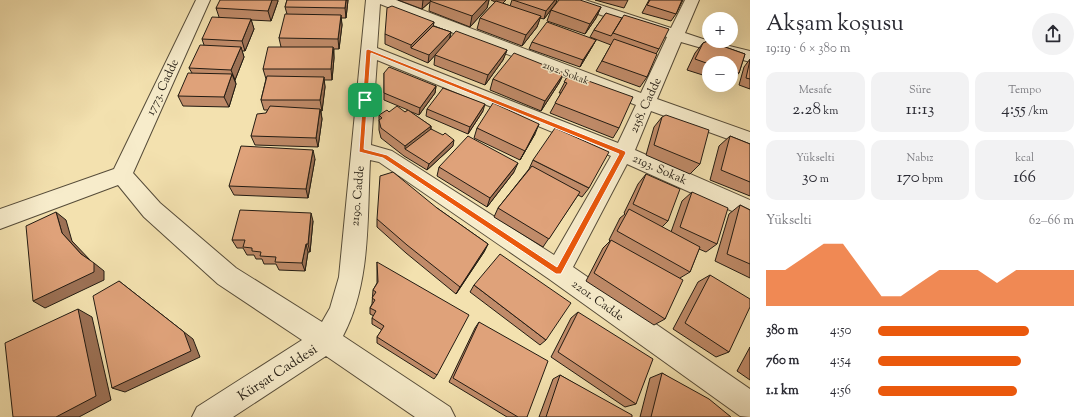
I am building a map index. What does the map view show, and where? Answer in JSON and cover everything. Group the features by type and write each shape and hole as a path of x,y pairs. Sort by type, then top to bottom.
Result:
{"street":[{"name":"1773. Cadde","path":"122,175 203,0"},
{"name":"2190. Cadde","path":"326,340 341,313 351,277 373,0"},
{"name":"2192. Sokak","path":"383,0 568,73 750,140"},
{"name":"2158. Cadde","path":"558,271 623,153 692,0"},
{"path":"575,1 676,35 750,57"},
{"name":"2193. Sokak","path":"368,50 623,153 750,210"},
{"name":"2201. Cadde","path":"361,150 385,156 558,271 750,406"},
{"path":"0,219 122,175 152,210 227,276 326,340 440,417"},
{"name":"Kürşat Caddesi","path":"207,417 326,340"}],"building":[{"path":"220,0 272,0 268,11 216,8"},
{"path":"287,0 346,0 345,8 285,7"},
{"path":"487,0 472,16 430,1"},
{"path":"513,0 555,0 546,11"},
{"path":"559,0 580,0 601,7 590,24 551,10"},
{"path":"650,0 682,0 676,14 647,5"},
{"path":"496,1 541,16 526,35 480,18"},
{"path":"392,6 434,22 411,45 385,34 387,8"},
{"path":"606,13 622,18 611,36 594,30"},
{"path":"285,14 341,15 338,39 279,38"},
{"path":"624,15 669,29 659,49 613,33"},
{"path":"212,17 251,19 242,41 202,39"},
{"path":"547,22 596,40 583,60 532,42"},
{"path":"433,26 451,32 429,55 411,48"},
{"path":"456,31 507,50 488,75 435,55"},
{"path":"614,39 657,54 647,77 602,61"},
{"path":"200,45 241,47 231,70 189,68"},
{"path":"702,45 702,48 728,48 745,54 739,73 738,56 702,56 702,62 695,59"},
{"path":"268,47 333,47 331,69 263,69"},
{"path":"514,53 564,73 545,101 493,79"},
{"path":"750,60 750,79 746,78"},
{"path":"389,67 436,86 420,108 384,93 384,73"},
{"path":"188,73 232,74 224,97 178,96"},
{"path":"569,74 633,97 619,128 555,103 567,83 564,82"},
{"path":"267,76 324,77 320,100 261,100"},
{"path":"443,88 485,104 470,127 427,109"},
{"path":"493,103 539,124 525,151 477,128"},
{"path":"270,106 320,109 316,138 251,136 257,114 266,113"},
{"path":"397,106 405,112 408,110 431,126 405,146 381,128 379,120 382,118 379,115 387,110 389,112"},
{"path":"666,115 709,130 700,164 654,145 662,117"},
{"path":"555,128 609,152 589,188 533,160"},
{"path":"431,129 443,135 445,133 454,140 429,164 405,149"},
{"path":"468,136 518,163 490,198 439,167"},
{"path":"730,136 750,144 750,182 721,170"},
{"path":"241,146 313,150 306,189 229,186"},
{"path":"532,166 580,192 549,239 498,208"},
{"path":"393,172 437,208 488,244 460,287 377,219 380,176"},
{"path":"646,174 680,189 668,221 633,204"},
{"path":"692,192 728,208 717,244 680,227"},
{"path":"740,205 750,210 750,264 727,254"},
{"path":"629,209 700,247 690,272 617,231"},
{"path":"240,210 311,213 308,244 306,244 302,263 275,262 276,257 260,256 261,252 252,251 252,248 243,247 245,240 232,240"},
{"path":"56,212 62,233 81,254 94,263 94,272 33,301 26,226"},
{"path":"611,240 683,280 665,319 594,273"},
{"path":"500,254 571,303 546,340 474,285"},
{"path":"377,262 469,315 437,375 377,337 384,326 372,318 376,311 370,308 375,300 372,298 376,292 373,290 378,282"},
{"path":"710,275 750,299 750,307 729,352 685,323"},
{"path":"119,281 184,332 191,351 112,388 93,296"},
{"path":"78,309 96,396 56,417 13,417 5,343"},
{"path":"578,312 653,359 636,404 558,352"},
{"path":"479,322 548,361 527,417 518,417 453,378"},
{"path":"662,373 709,399 731,417 651,417"},
{"path":"560,375 632,415 632,417 546,417"}],"route":[{"path":"368,50 542,122 623,153 558,271 385,156 361,150 365,100 368,50"}]}
